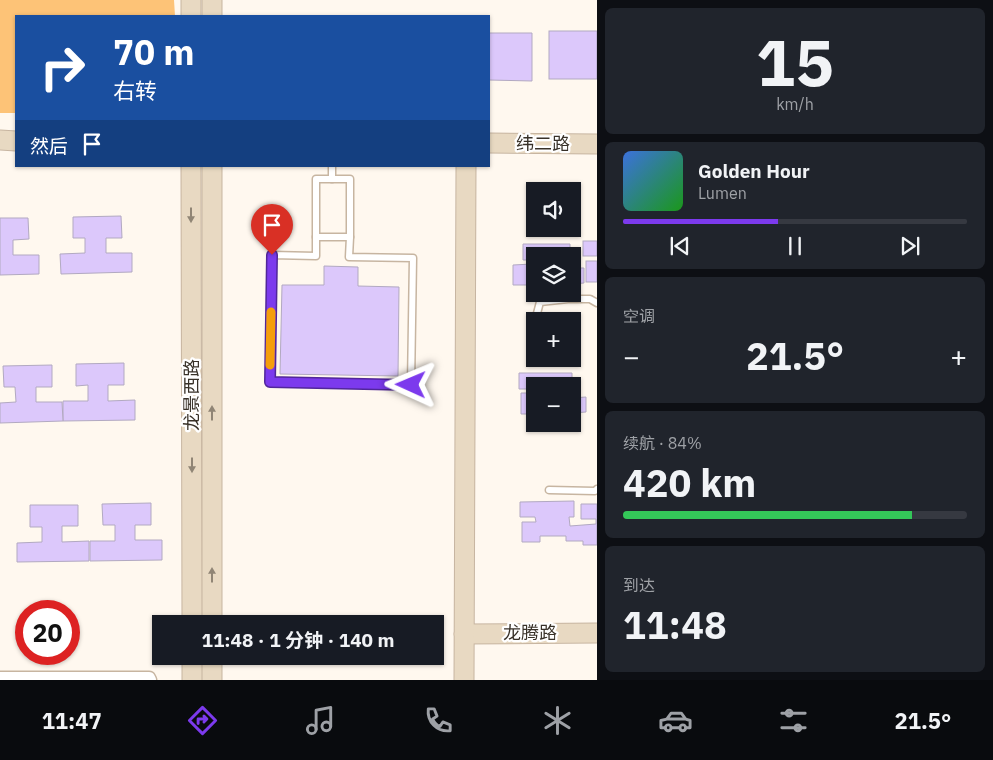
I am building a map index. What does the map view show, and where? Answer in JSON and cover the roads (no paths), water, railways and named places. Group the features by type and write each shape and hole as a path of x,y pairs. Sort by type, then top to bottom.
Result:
{"main road":[{"path":"191,0 191,15"},
{"path":"212,0 212,15"},
{"path":"0,140 15,140"},
{"name":"纬二路","path":"490,143 597,144"},
{"name":"龙景西路","path":"191,167 192,615"},
{"name":"龙景西路","path":"212,167 212,615"},
{"path":"464,680 466,167"},
{"name":"龙腾路","path":"464,634 597,633"},
{"path":"192,665 192,680"},
{"path":"212,665 212,680"}],"street":[{"path":"0,678 149,678 150,680"}],"lane":[{"path":"332,167 332,179"},
{"path":"316,179 350,180 350,237 349,257 414,258 411,385 270,382 272,255 316,256 316,179"},
{"path":"316,238 350,237"},
{"path":"538,312 540,302 590,299 597,303"},
{"path":"549,490 595,491 597,489"}]}
